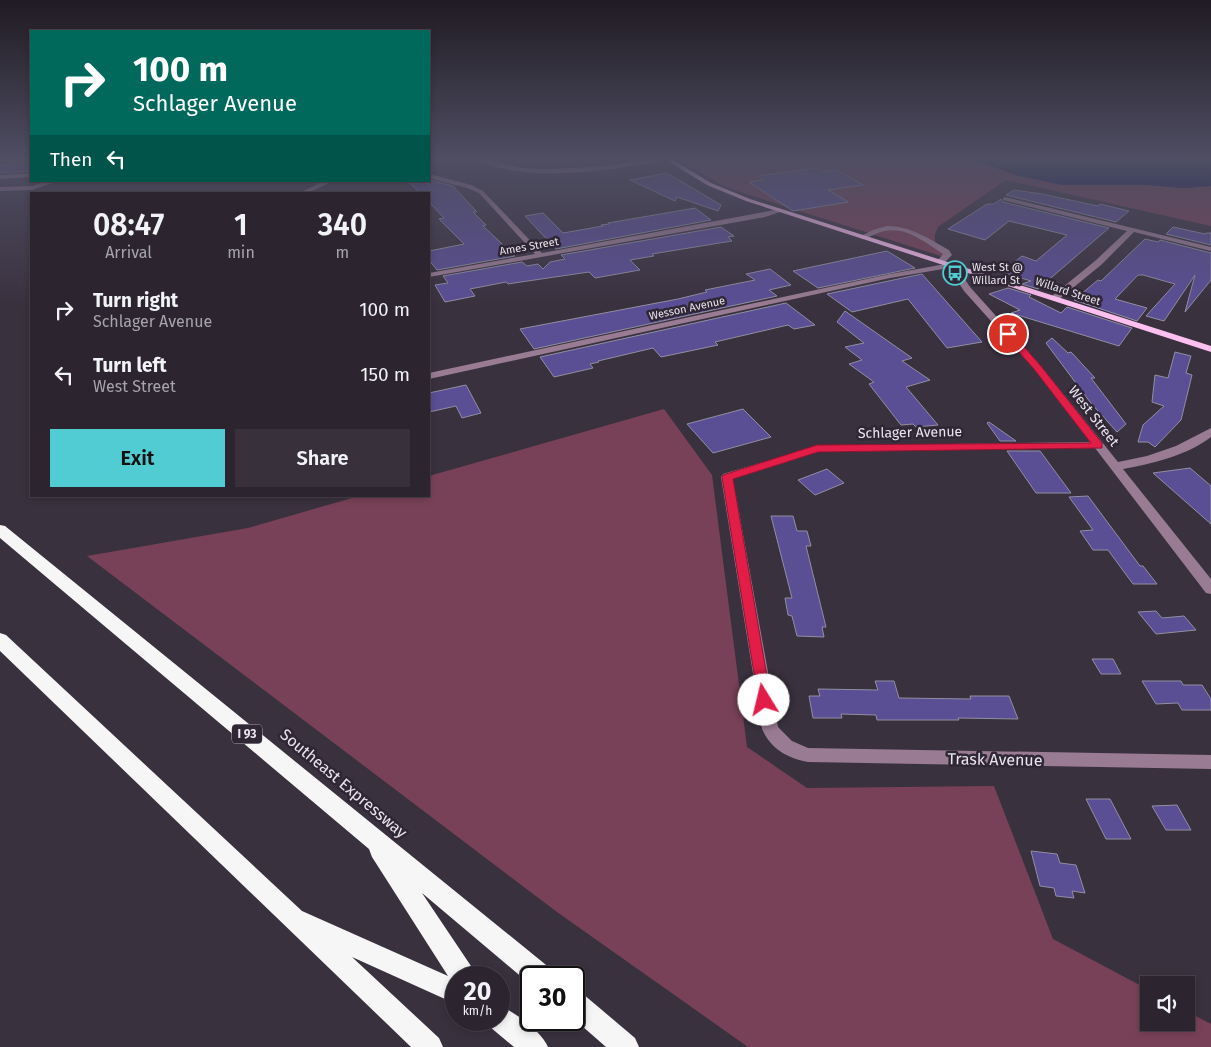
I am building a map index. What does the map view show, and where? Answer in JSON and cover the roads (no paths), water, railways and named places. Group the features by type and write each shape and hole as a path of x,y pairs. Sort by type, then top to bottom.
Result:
{"highway":[{"name":"Southeast Expressway","path":"0,530 528,966"},
{"path":"0,640 430,1047"},
{"name":"I 93","path":"371,836 456,966"},
{"path":"293,917 445,987"},
{"path":"585,1012 626,1047"},
{"path":"510,1028 535,1047"},
{"path":"510,1029 529,1047"}],"main road":[{"name":"Willard Street","path":"769,207 1210,347"}],"street":[{"path":"495,207 540,255"},
{"path":"1037,207 1211,249"},
{"name":"Ames Street","path":"430,275 780,211"},
{"name":"West Street","path":"863,237 878,229 890,227 904,229 946,252 948,255 946,263 1037,367 1211,589"},
{"path":"1055,298 1098,263 1132,230"},
{"name":"Wesson Avenue","path":"430,376 946,263"},
{"path":"1115,466 1135,463 1192,444 1204,438 1211,431"},
{"name":"Schlager Avenue","path":"781,743 774,737 767,719 727,477 817,448 1098,446"},
{"name":"Trask Avenue","path":"781,743 799,754 808,755 1211,762"}],"place":[{"name":"West St @ Willard St","path":"955,273"}]}
